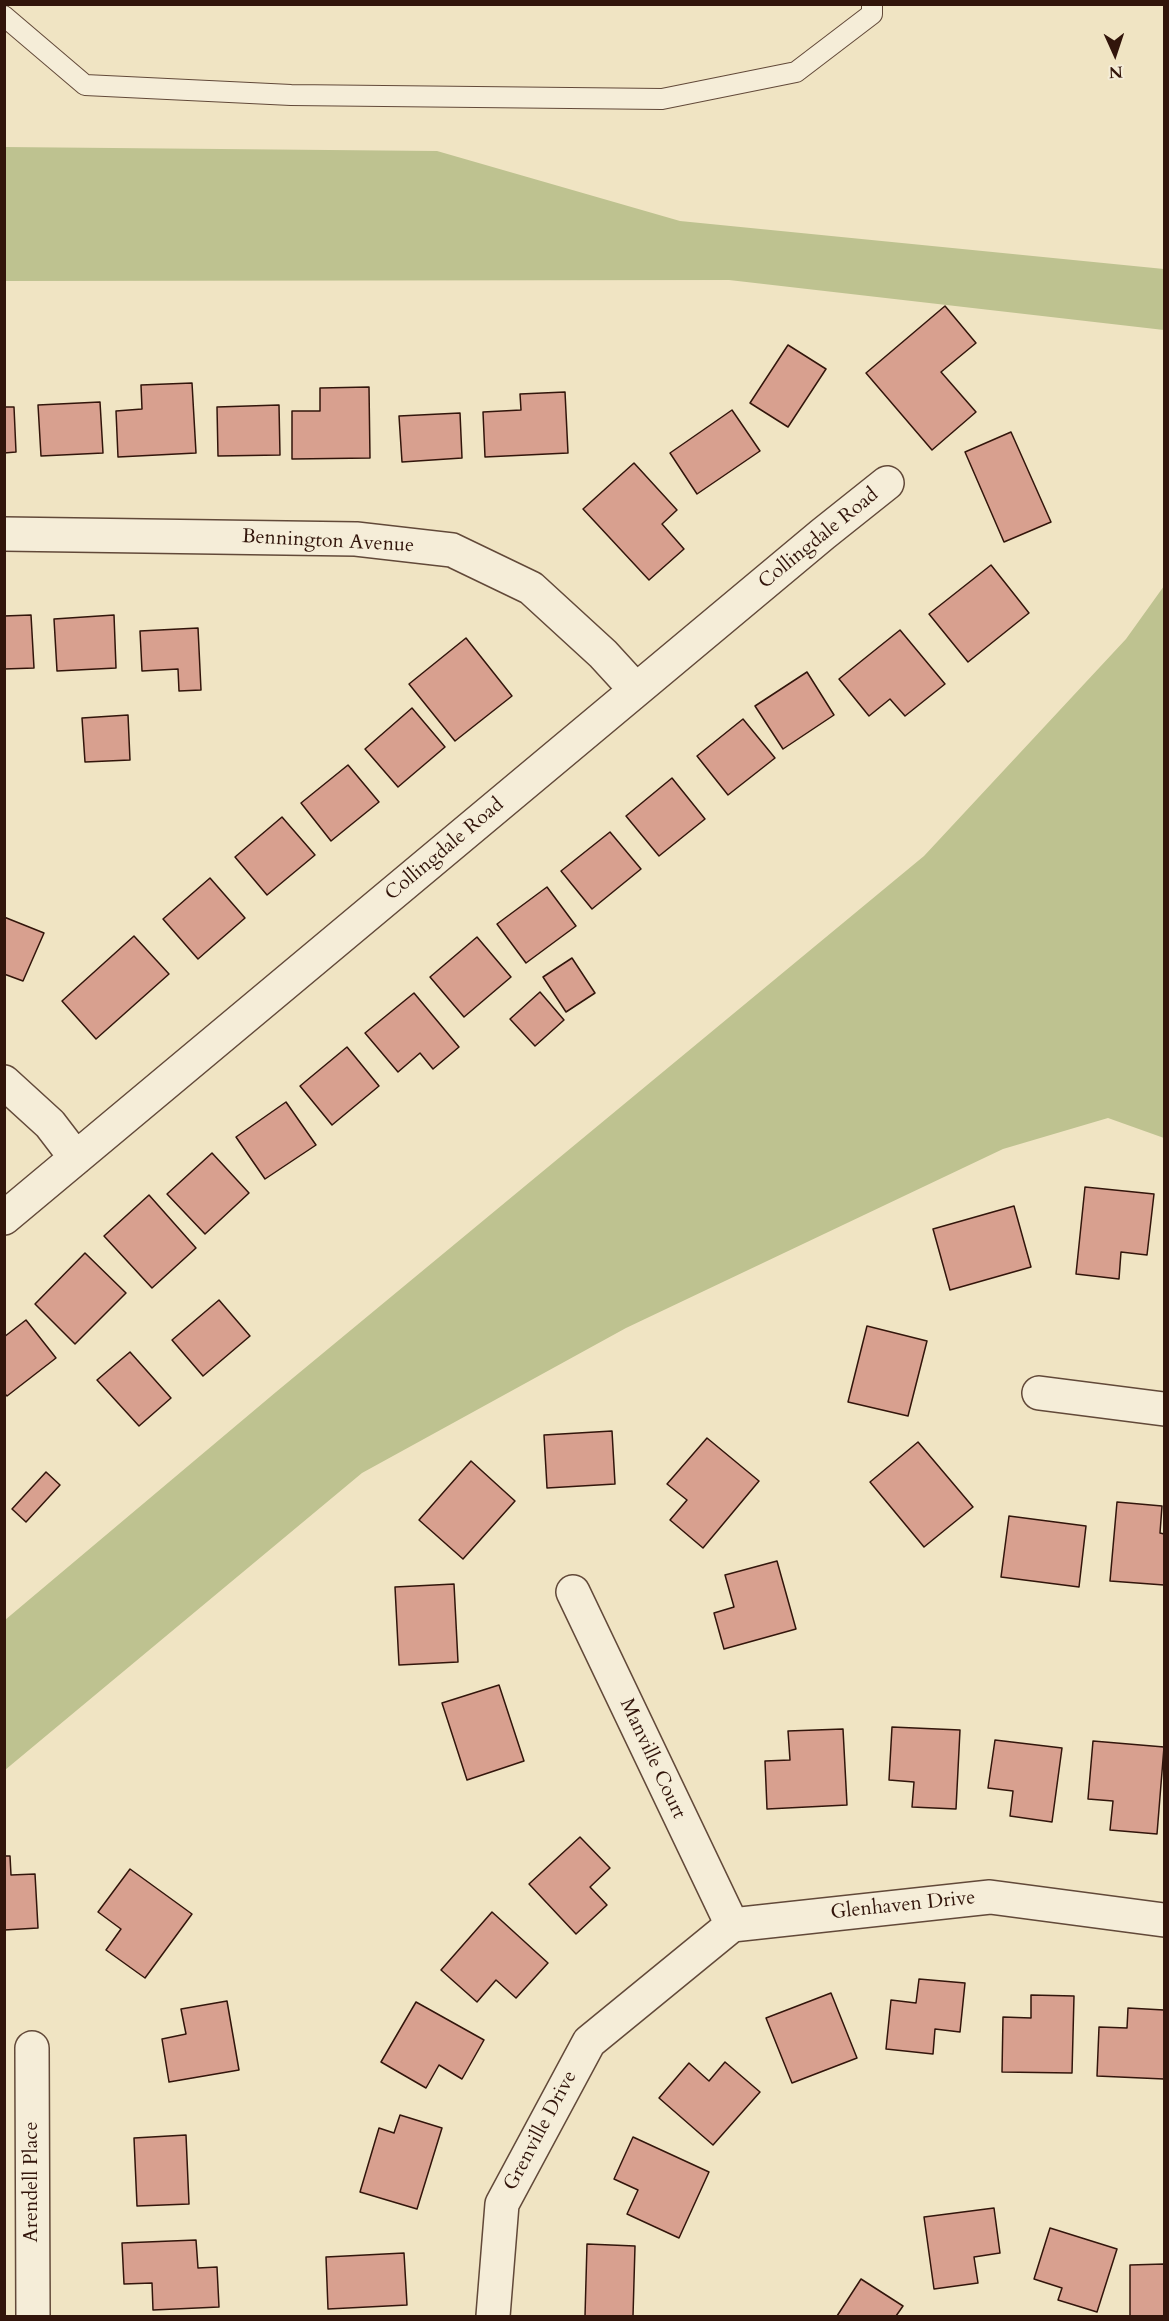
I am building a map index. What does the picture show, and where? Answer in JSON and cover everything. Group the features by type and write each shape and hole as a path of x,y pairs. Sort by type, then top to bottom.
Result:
{"street":[{"name":"Collingdale Road","path":"4,1218 887,483"},
{"name":"Bennington Avenue","path":"4,534 356,539 452,550 531,588 603,654 636,690"},
{"path":"4,1082 50,1124 76,1158"},
{"path":"1040,1393 1164,1409"},
{"name":"Manville Court","path":"573,1592 732,1925"},
{"name":"Glenhaven Drive","path":"732,1925 990,1897 1164,1920"},
{"name":"Grenville Drive","path":"493,2316 502,2204 589,2042 732,1925"},
{"name":"Arendell Place","path":"32,2048 33,2316"}],"lane":[{"path":"4,16 85,85 291,94 662,99 796,72 872,14 872,4"}],"green space":[{"path":"5,147 437,151 680,221 1164,269 1164,330 729,280 5,281"},
{"path":"1164,586 1164,1138 1108,1118 1003,1149 626,1328 362,1473 5,1770 5,1620 276,1392 924,856 1126,639"}],"building":[{"path":"945,306 976,343 941,372 976,412 932,450 866,373"},
{"path":"788,345 826,369 788,427 750,403"},
{"path":"192,383 196,453 118,457 116,411 142,409 141,385"},
{"path":"369,387 370,458 292,459 292,411 320,411 320,388"},
{"path":"565,392 568,453 485,457 483,412 521,410 520,394"},
{"path":"100,402 103,453 41,456 38,405"},
{"path":"279,405 280,455 218,456 217,407"},
{"path":"4,407 14,407 16,452 4,453"},
{"path":"732,410 760,451 697,494 670,453"},
{"path":"460,413 462,458 402,462 399,416"},
{"path":"1011,432 1051,522 1004,542 965,452"},
{"path":"634,463 677,510 662,524 684,549 649,580 583,509"},
{"path":"991,565 1029,613 968,662 929,614"},
{"path":"31,615 34,668 4,669 4,616"},
{"path":"114,615 116,668 57,671 54,619"},
{"path":"198,628 201,690 179,691 178,669 142,671 140,631"},
{"path":"900,630 945,684 905,716 890,699 869,716 839,679"},
{"path":"466,638 512,696 455,741 409,684"},
{"path":"807,672 834,715 783,749 755,706"},
{"path":"412,708 445,747 398,787 365,749"},
{"path":"128,715 130,760 85,762 82,718"},
{"path":"743,719 775,758 728,795 697,756"},
{"path":"348,765 379,802 331,841 301,803"},
{"path":"672,778 705,819 659,856 626,816"},
{"path":"282,817 315,855 267,895 235,857"},
{"path":"610,832 641,869 592,909 561,871"},
{"path":"210,878 245,918 198,959 163,919"},
{"path":"547,887 576,926 526,963 497,924"},
{"path":"4,917 44,933 23,981 4,974"},
{"path":"134,936 169,974 96,1039 62,1001"},
{"path":"477,937 511,977 464,1017 430,977"},
{"path":"572,958 595,993 566,1012 543,977"},
{"path":"540,992 564,1020 535,1046 510,1019"},
{"path":"414,993 459,1047 433,1069 420,1053 398,1072 365,1033"},
{"path":"347,1047 379,1086 332,1125 300,1086"},
{"path":"286,1102 316,1145 265,1179 236,1137"},
{"path":"212,1153 249,1193 205,1234 167,1194"},
{"path":"1085,1187 1154,1194 1147,1255 1121,1252 1119,1279 1076,1274"},
{"path":"149,1195 196,1248 152,1288 104,1236"},
{"path":"1014,1206 1031,1267 950,1290 933,1229"},
{"path":"85,1253 126,1293 75,1344 35,1304"},
{"path":"219,1300 250,1336 203,1376 172,1340"},
{"path":"26,1320 56,1358 7,1396 4,1393 4,1337"},
{"path":"867,1326 927,1341 908,1416 848,1402"},
{"path":"130,1352 171,1398 139,1426 97,1380"},
{"path":"612,1431 615,1484 547,1488 544,1435"},
{"path":"707,1438 759,1481 703,1548 670,1520 687,1500 667,1484"},
{"path":"918,1442 973,1507 924,1547 870,1482"},
{"path":"471,1461 515,1501 463,1559 419,1520"},
{"path":"46,1472 60,1485 26,1522 12,1509"},
{"path":"1117,1502 1162,1506 1160,1533 1164,1534 1164,1585 1110,1581"},
{"path":"1009,1516 1086,1526 1079,1587 1001,1577"},
{"path":"777,1561 796,1629 724,1649 714,1613 734,1607 725,1575"},
{"path":"454,1584 458,1662 399,1665 395,1587"},
{"path":"499,1685 524,1761 467,1780 442,1703"},
{"path":"892,1727 960,1730 956,1809 912,1807 914,1782 889,1780"},
{"path":"843,1729 847,1805 767,1809 765,1761 790,1760 788,1731"},
{"path":"995,1740 1062,1748 1052,1822 1010,1816 1013,1791 988,1788"},
{"path":"1093,1741 1164,1747 1157,1834 1110,1830 1113,1801 1088,1799"},
{"path":"580,1837 610,1868 590,1887 607,1905 576,1934 529,1884"},
{"path":"4,1856 10,1856 11,1875 35,1874 38,1928 4,1930"},
{"path":"130,1869 192,1914 145,1978 106,1950 121,1929 98,1912"},
{"path":"492,1912 548,1963 516,1998 496,1980 477,2002 441,1970"},
{"path":"919,1979 965,1983 960,2032 935,2029 933,2054 886,2049 891,2000 916,2003"},
{"path":"831,1993 857,2058 792,2083 766,2018"},
{"path":"1031,1995 1074,1996 1072,2073 1002,2072 1003,2017 1031,2018"},
{"path":"227,2001 239,2070 169,2082 162,2039 186,2034 181,2009"},
{"path":"416,2002 484,2040 462,2079 439,2065 426,2088 381,2062"},
{"path":"1128,2008 1164,2010 1164,2079 1097,2076 1099,2027 1127,2028"},
{"path":"725,2062 760,2092 713,2145 659,2098 689,2063 709,2081"},
{"path":"400,2115 442,2128 417,2209 360,2192 379,2128 394,2133"},
{"path":"186,2135 189,2204 137,2206 134,2138"},
{"path":"633,2137 709,2172 679,2238 627,2214 638,2190 614,2179"},
{"path":"994,2208 1000,2253 974,2257 978,2283 934,2289 924,2217"},
{"path":"1050,2228 1117,2249 1097,2312 1058,2300 1062,2288 1034,2279"},
{"path":"196,2240 198,2268 217,2267 219,2307 153,2310 152,2283 124,2284 122,2243"},
{"path":"587,2244 635,2246 633,2316 585,2316"},
{"path":"404,2253 407,2305 328,2309 326,2257"},
{"path":"1164,2264 1164,2316 1130,2316 1130,2265"},
{"path":"861,2279 903,2306 896,2316 837,2316"}]}
